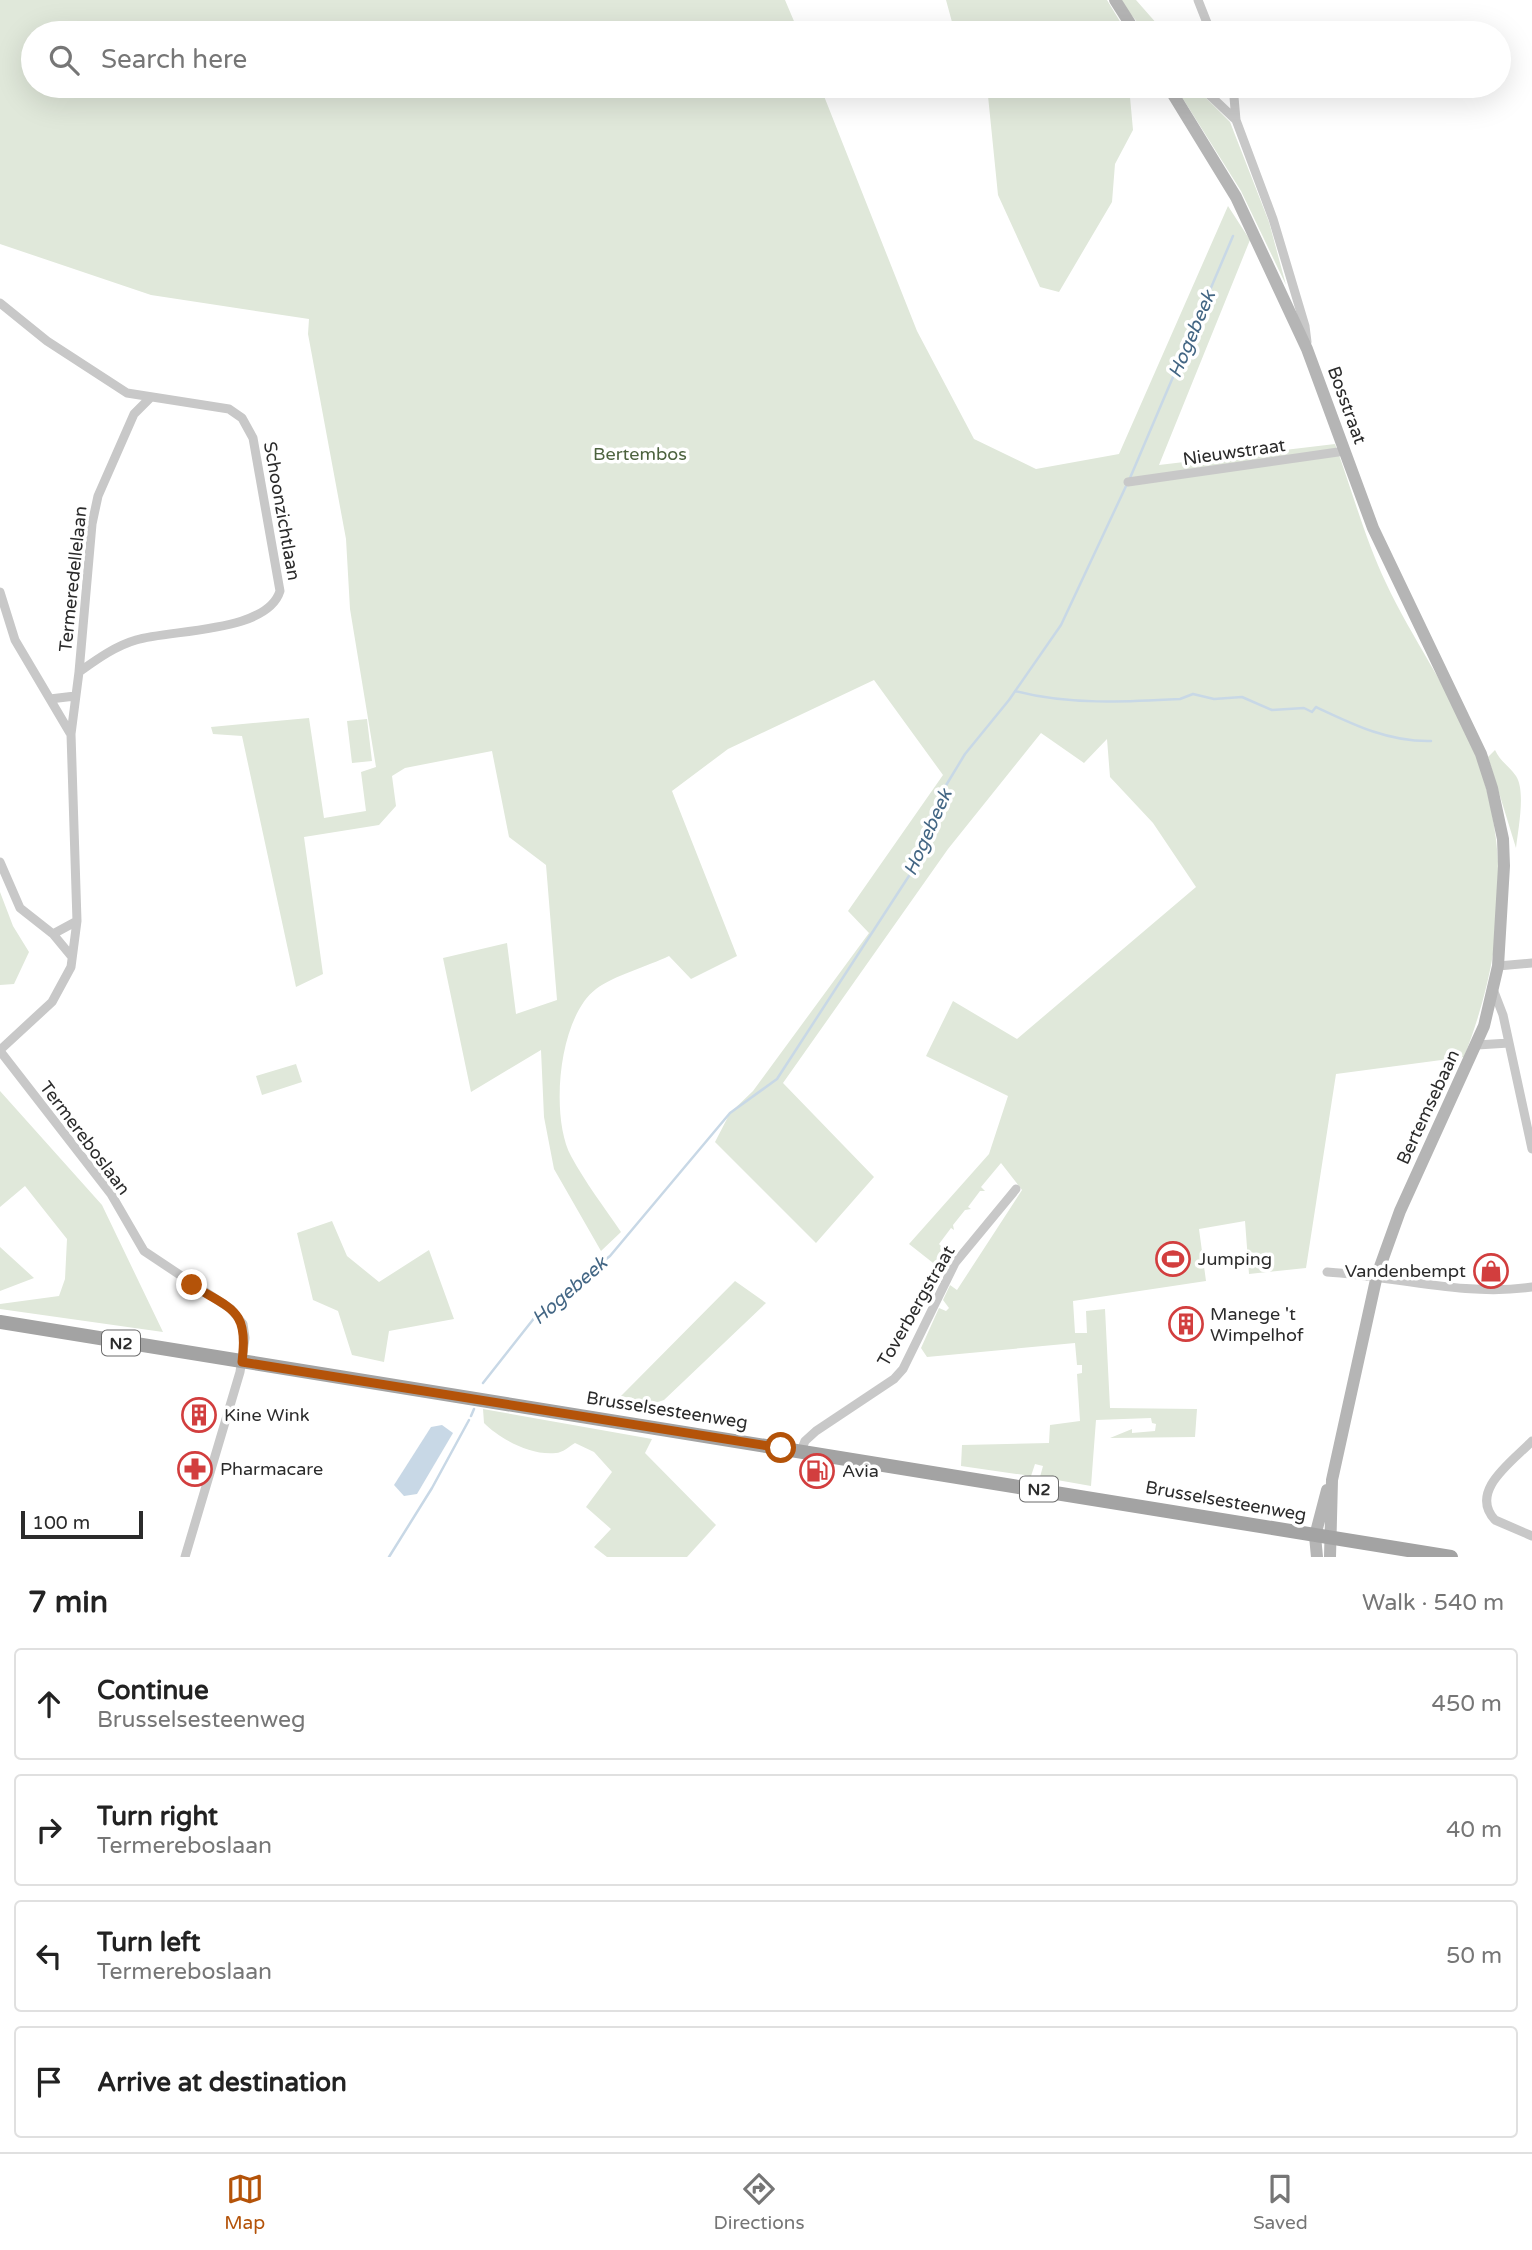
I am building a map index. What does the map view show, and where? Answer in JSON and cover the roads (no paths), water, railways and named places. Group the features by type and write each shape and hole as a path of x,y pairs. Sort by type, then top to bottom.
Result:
{"main road":[{"name":"Brusselsesteenweg","path":"0,1322 1451,1557"}],"street":[{"path":"1115,0 1128,21"},
{"path":"1198,0 1206,21"},
{"name":"Bosstraat","path":"1175,98 1236,197 1307,349 1373,528 1476,745"},
{"path":"1213,98 1236,120"},
{"path":"1234,98 1236,120 1273,219 1305,326 1307,349"},
{"name":"Schoonzichtlaan","path":"0,303 47,341 127,393 229,409 247,424 253,438 280,591 269,609 247,621 135,640 79,672"},
{"path":"127,393 134,414"},
{"name":"Termeredellelaan","path":"79,672 98,496 134,414 150,398"},
{"name":"Nieuwstraat","path":"1128,482 1345,451"},
{"path":"0,592 15,640 71,734"},
{"path":"0,1051 52,1002 65,981 72,957 77,921 71,734 79,672"},
{"path":"50,699 75,696"},
{"name":"Bertemsebaan","path":"1315,1536 1332,1480 1377,1275 1400,1211 1477,1045 1498,967 1503,839 1492,788 1476,745"},
{"path":"0,862 20,908 53,934 72,957"},
{"path":"53,934 77,921"},
{"path":"1498,967 1532,963"},
{"path":"1493,989 1509,1043 1532,1149"},
{"path":"1477,1045 1509,1043"},
{"name":"Termereboslaan","path":"0,1051 111,1194 144,1251 238,1316 245,1333 242,1362 186,1557"},
{"name":"Toverbergstraat","path":"801,1451 805,1441 816,1431 894,1379 903,1368 955,1264 1016,1189"},
{"path":"1327,1272 1377,1275 1491,1291 1532,1287"},
{"path":"1532,1441 1491,1482 1486,1498 1495,1520 1532,1536"},
{"name":"Bertemsebaan","path":"1330,1557 1332,1480"},
{"path":"1315,1536 1317,1557"}],"water":[{"path":"442,1425 453,1433 417,1494 404,1496 394,1485 431,1427"}],"waterway":[{"name":"Hogebeek","path":"1130,478 1233,236"},
{"name":"Hogebeek","path":"483,1383 539,1312 610,1256 730,1113 777,1079 918,862 924,829 965,754 1009,700 1061,625 1127,484"},
{"path":"1015,691 1055,699 1097,701 1180,699 1193,694 1214,699 1242,697 1272,710 1304,708 1312,712 1316,707 1386,735 1431,741"},
{"name":"Hogebeek","path":"471,1416 474,1409"},
{"name":"Hogebeek","path":"389,1557 432,1488 469,1420"}],"place":[{"name":"Jumping","path":"1173,1259"},
{"name":"Vandenbempt","path":"1491,1271"},
{"name":"Manege 't Wimpelhof","path":"1186,1324"},
{"name":"Kine Wink","path":"199,1415"},
{"name":"Pharmacare","path":"195,1469"},
{"name":"Avia","path":"817,1471"}],"park label":[{"name":"Bertembos","path":"640,454"}]}
